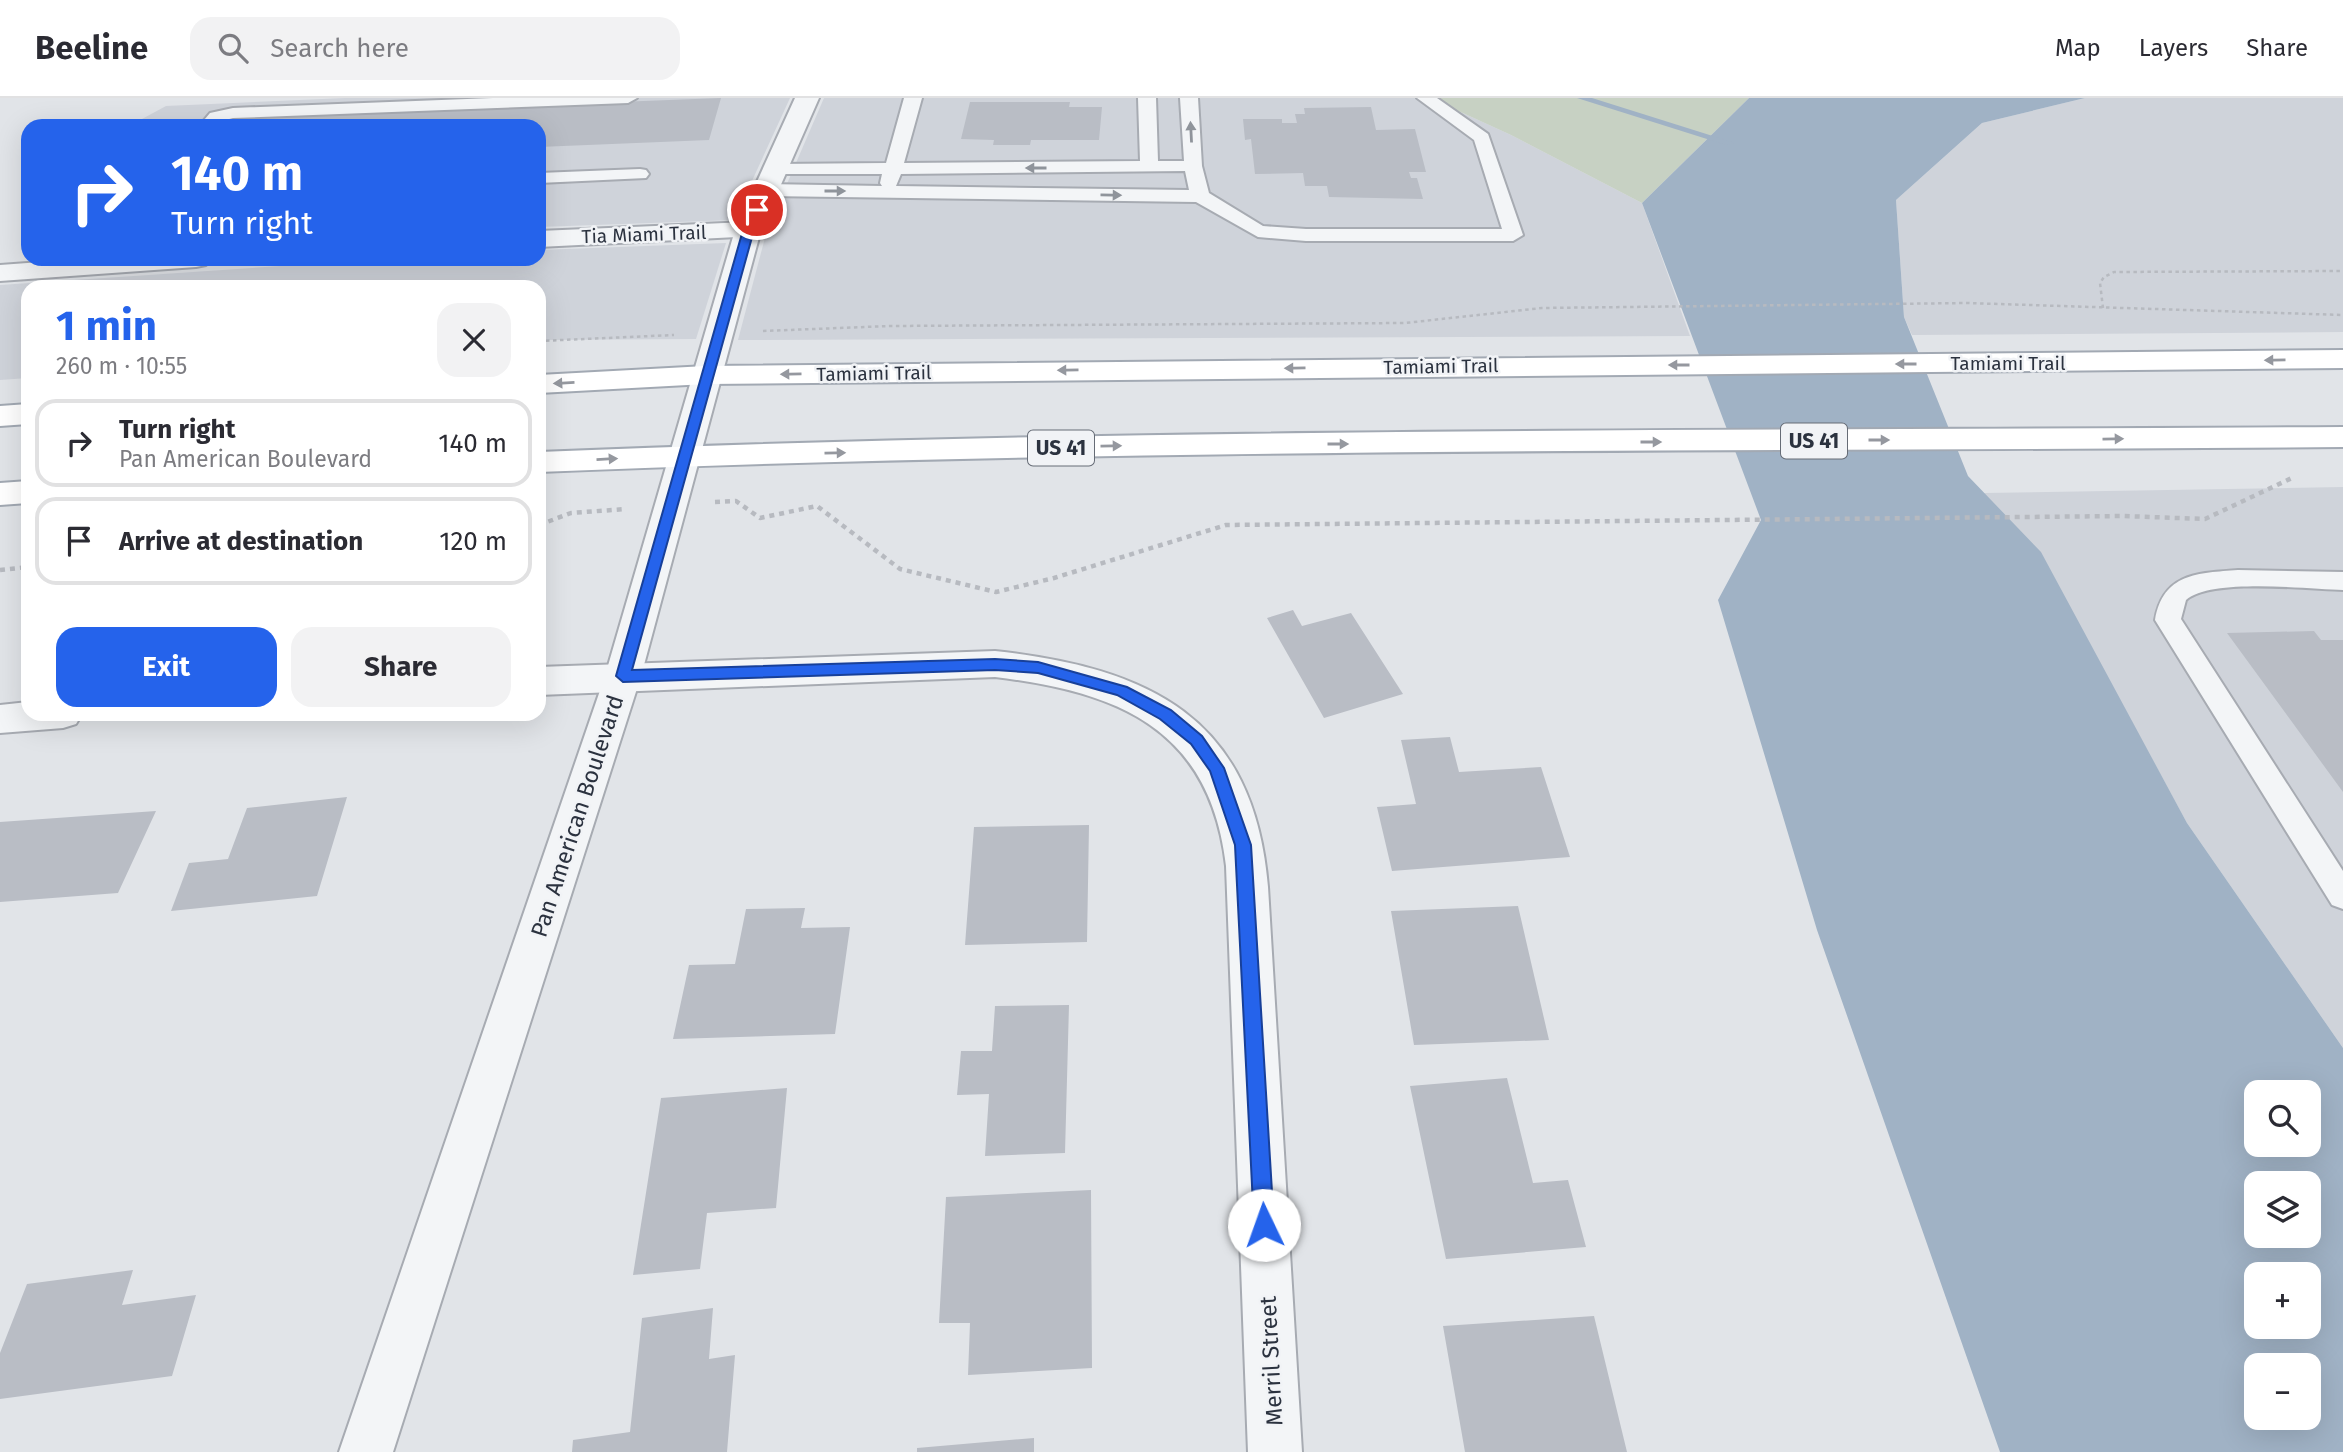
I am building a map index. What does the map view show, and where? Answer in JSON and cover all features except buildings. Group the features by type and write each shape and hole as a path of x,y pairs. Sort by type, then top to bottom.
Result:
{"main road":[{"name":"Tamiami Trail","path":"546,384 706,375 2343,359"},
{"path":"0,416 21,414"},
{"name":"US 41","path":"546,462 1142,446 2343,437"},
{"path":"0,494 21,492"}],"street":[{"name":"Pan American Boulevard","path":"366,1452 623,676 748,230 807,98"},
{"name":"Tia Miami Trail","path":"546,239 748,230"},
{"path":"0,273 98,266"},
{"name":"Merril Street","path":"546,681 995,664 1038,668 1122,691 1165,715 1196,740 1216,768 1231,802 1243,845 1250,930 1275,1452"},
{"path":"0,719 21,717"}],"lane":[{"path":"214,119 233,113 628,98"},
{"path":"887,192 913,98"},
{"path":"1147,98 1149,168"},
{"path":"1189,98 1193,166 1200,196"},
{"path":"771,180 887,192 1200,196 1258,231 1306,235 1513,235 1482,138 1426,98"},
{"path":"771,180 893,168 1193,166"},
{"path":"1069,194 1074,168"},
{"path":"546,178 640,174"},
{"path":"2343,582 2213,580 2184,589 2170,602 2168,620 2343,896"}],"path":[{"path":"2103,308 2099,283 2114,272 2343,271"},
{"path":"546,341 890,326 1405,323 1542,308 1967,303 2343,315"},
{"path":"546,522 570,513 736,501 760,518 817,506 900,569 996,592 1054,578 1226,525 2124,516 2205,519 2303,472"},
{"path":"0,570 21,568"}],"shaded area":[{"path":"345,98 790,98 734,220 546,227 546,119 142,119 166,106"},
{"path":"824,98 1430,98 1511,135 1642,203 1690,336 738,340 767,230"},
{"path":"2085,98 2343,98 2343,332 1912,335 1904,317 1896,200 1982,123"},
{"path":"726,243 696,339 546,340 546,280 74,280 281,266 546,266 546,250"},
{"path":"21,284 21,378 0,380 0,285"},
{"path":"2343,487 2343,1048 2187,823 2090,645 1984,493"}],"green space":[{"path":"1430,98 1749,98 1642,203 1511,135"}],"water":[{"path":"1749,98 2085,98 1982,123 1896,200 1904,317 1968,476 2041,552 2187,823 2343,1048 2343,1452 2000,1452 1817,930 1718,600 1761,520 1642,203"}],"waterway":[{"path":"1582,98 1730,143"}],"route":[{"path":"757,210 748,230 706,375 623,676 995,664 1038,668 1122,691 1165,715 1196,740 1216,768 1224,785 1243,845 1250,930 1264,1225"}]}
